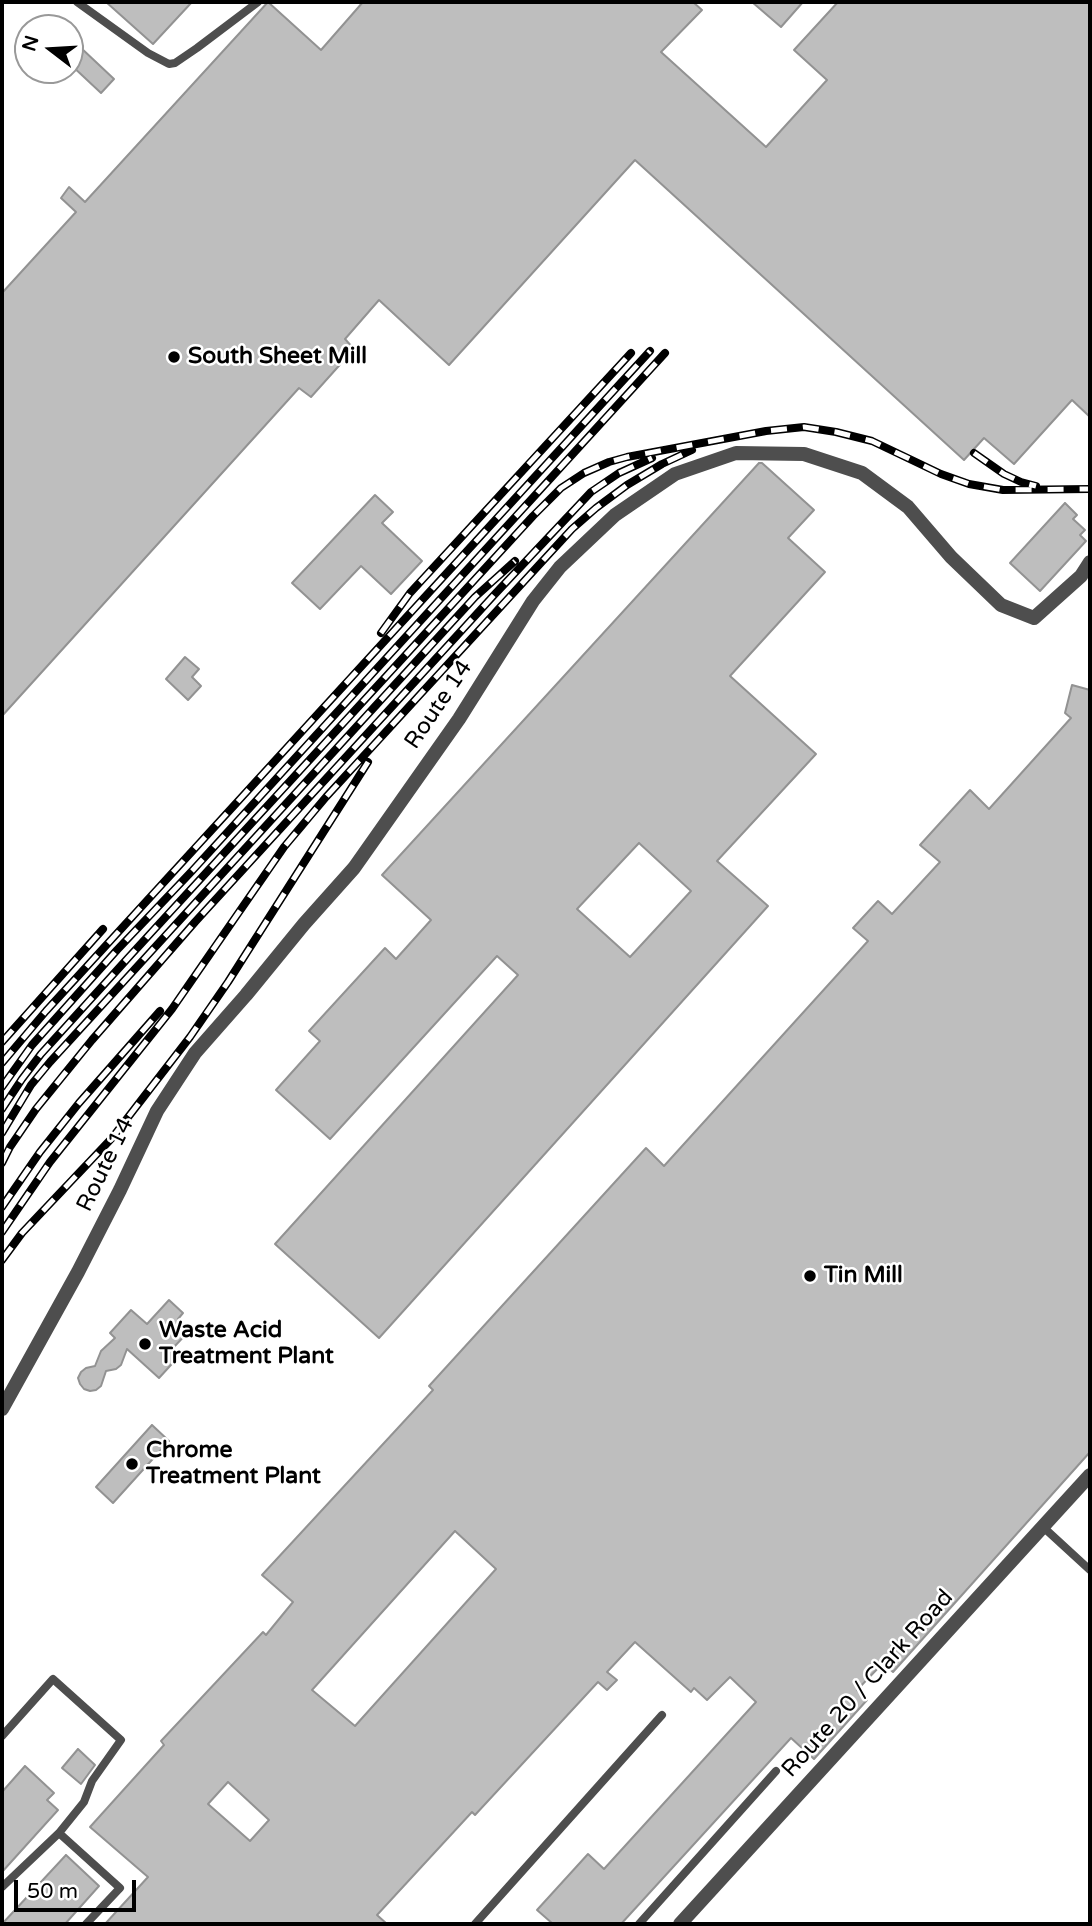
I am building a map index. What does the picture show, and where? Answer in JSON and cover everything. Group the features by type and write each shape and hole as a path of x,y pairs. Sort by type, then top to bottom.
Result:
{"street":[{"name":"Route 14","path":"2,1409 78,1272 157,1111 195,1053 354,868 459,719 533,601 560,567 615,515 675,474 736,453 804,454 862,473 908,507 951,557 1001,605 1034,618 1081,576 1090,562"},
{"name":"Route 20 / Clark Road","path":"680,1924 1090,1475"}],"lane":[{"path":"77,2 169,64 197,48 258,2"},
{"path":"1042,1526 1090,1570"},
{"path":"2,1736 53,1679 121,1740 92,1781 84,1801 59,1833 2,1887"},
{"path":"475,1924 662,1715"},
{"path":"639,1924 776,1771"},
{"path":"59,1833 120,1888 86,1924"}],"building":[{"path":"106,2 192,2 153,44"},
{"name":"South Sheet Mill","path":"268,2 321,50 363,2 693,2 702,10 661,52 766,147 827,80 794,50 838,2 1090,2 1090,417 1072,400 1014,464 984,438 964,460 635,160 449,365 379,300 345,339 354,349 311,397 299,388 2,716 2,293 76,212 61,198 69,187 85,202"},
{"path":"752,2 803,2 781,27"},
{"path":"84,51 114,79 101,93 84,77"},
{"path":"759,463 814,510 788,538 825,572 730,676 816,754 717,861 768,906 379,1338 275,1244 518,975 497,956 330,1139 276,1090 320,1041 309,1031 385,948 396,959 431,920 382,875","holes":["639,843 691,891 630,957 577,909"]},
{"path":"375,495 393,512 382,523 422,561 391,594 361,566 320,609 292,583"},
{"path":"1065,503 1077,515 1073,519 1085,530 1080,535 1086,541 1040,591 1010,563"},
{"path":"185,657 199,669 192,677 201,686 188,700 166,679"},
{"name":"Tin Mill","path":"1072,685 1090,690 1090,1452 893,1672 883,1663 857,1690 867,1700 814,1759 791,1738 621,1924 553,1924 537,1910 588,1854 604,1869 756,1702 730,1677 707,1700 694,1688 691,1692 635,1642 607,1672 617,1680 607,1690 598,1682 475,1815 472,1812 377,1915 387,1924 105,1924 148,1877 90,1827 164,1745 161,1741 263,1632 266,1635 293,1602 262,1575 433,1390 429,1386 646,1148 664,1166 868,941 853,928 878,901 892,914 940,862 920,845 970,790 989,809 1071,718 1065,713","holes":["455,1531 496,1569 355,1726 312,1690","228,1782 269,1820 250,1841 208,1804"]},
{"path":"169,1300 183,1313 178,1319 190,1330 173,1348 180,1355 159,1378 127,1349 121,1365 106,1371 101,1386 96,1390 84,1389 78,1378 81,1372 95,1366 101,1351 115,1338 110,1333 131,1310 147,1324"},
{"name":"Chrome Treatment Plant","path":"152,1425 169,1441 113,1503 96,1487"},
{"path":"78,1749 95,1765 81,1784 62,1768"},
{"path":"25,1766 54,1793 47,1800 58,1810 2,1872 2,1792"},
{"path":"66,1855 99,1886 65,1924 2,1924"}],"railway":[{"path":"2,1063 46,1011 650,351"},
{"path":"381,633 410,593 631,353"},
{"path":"2,1087 32,1045 117,950 665,353"},
{"path":"2,1109 41,1054 128,958 533,516 561,488 584,473 627,457 766,431 804,427 872,441 941,474 969,484 1003,490 1090,489"},
{"path":"2,1232 50,1162 172,1009 284,847 326,797 572,529 627,485 692,450"},
{"path":"974,453 1004,474 1036,486"},
{"path":"2,1163 36,1109 92,1040 195,922 495,594 591,492 619,473 652,458"},
{"path":"2,1133 31,1085 50,1062 475,597 515,561"},
{"path":"2,1260 22,1233 112,1138 190,1037 368,762"},
{"path":"2,1042 103,929"},
{"path":"2,1207 40,1152 79,1103 160,1011"}],"place":[{"name":"South Sheet Mill","path":"174,357"},
{"name":"Tin Mill","path":"810,1276"},
{"name":"Waste Acid Treatment Plant","path":"145,1344"},
{"name":"Chrome Treatment Plant","path":"132,1464"}]}
